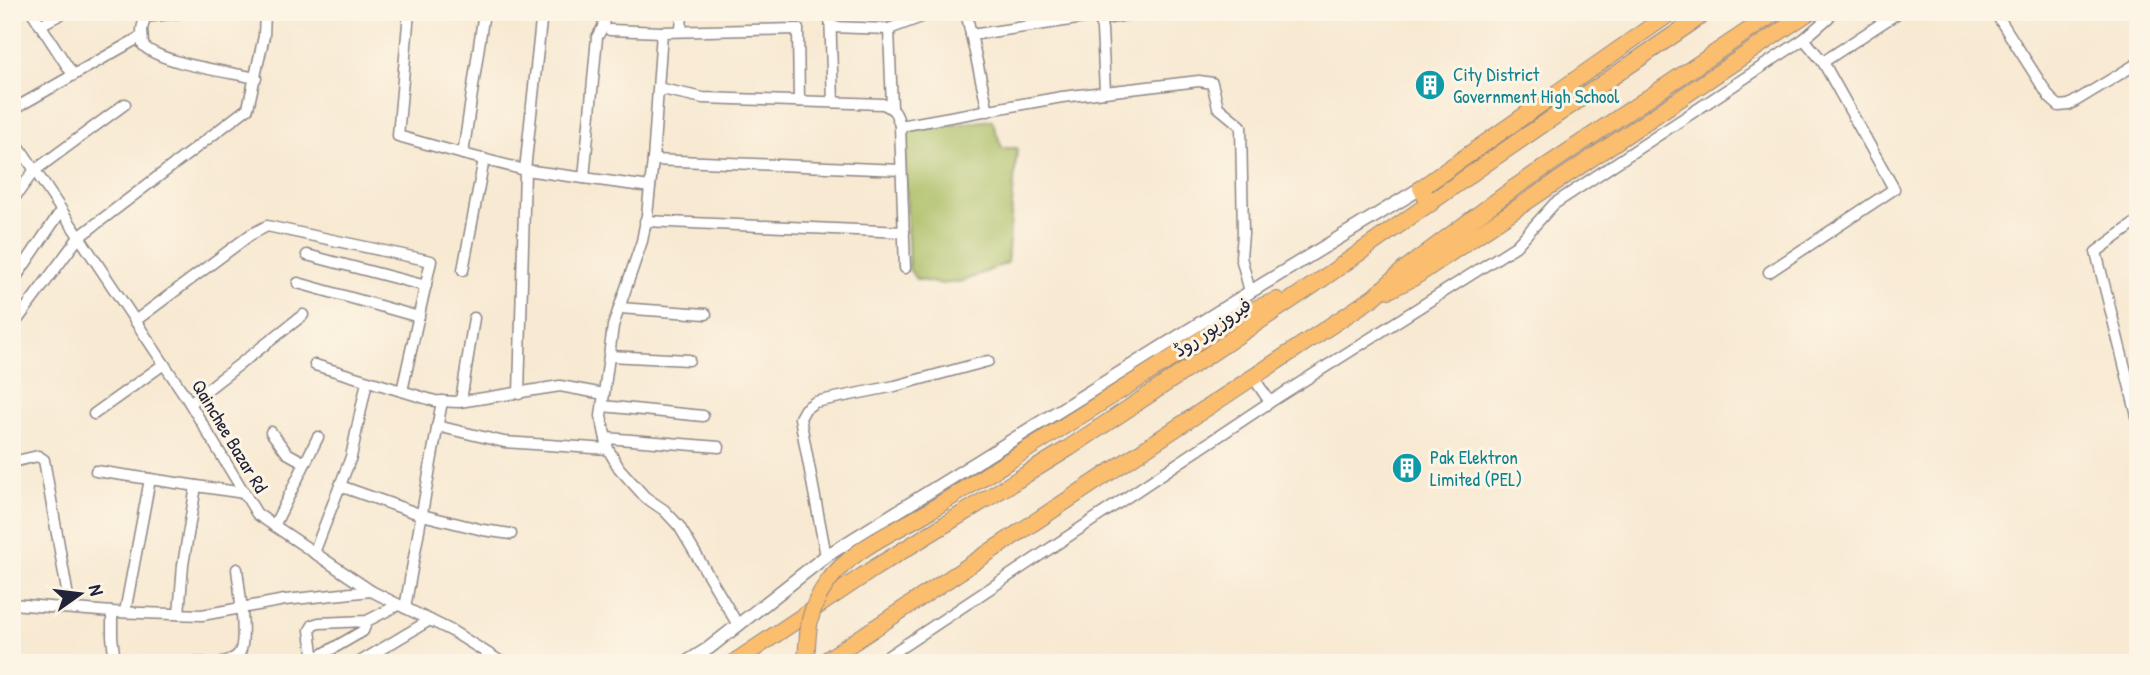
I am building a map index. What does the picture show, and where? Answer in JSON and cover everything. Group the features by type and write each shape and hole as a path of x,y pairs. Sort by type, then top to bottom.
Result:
{"main road":[{"path":"1430,204 1422,188 1672,12"},
{"name":"فیروزپور روڈ","path":"733,663 876,568 1069,448 1315,284 1705,12"},
{"path":"1374,297 1405,269 1514,188 1776,12"},
{"path":"822,663 1374,297 1413,278 1809,12"},
{"path":"806,663 809,620 813,605 839,569 862,550 918,518 1238,316 1315,284"},
{"path":"849,663 867,634"}],"street":[{"path":"33,12 73,75"},
{"path":"40,25 65,12"},
{"path":"186,12 145,17 142,36 143,45 148,51 169,59 256,78"},
{"path":"12,327 79,237 248,108 264,36 265,12"},
{"path":"409,12 398,136 525,170 650,187"},
{"path":"463,154 484,12"},
{"path":"519,394 525,170 542,12"},
{"path":"584,178 597,37 603,27 605,12"},
{"path":"681,31 682,12"},
{"path":"831,12 833,103"},
{"path":"831,27 890,29 935,12"},
{"path":"966,12 988,111"},
{"path":"971,35 1141,12"},
{"path":"1823,62 1899,12"},
{"path":"1995,12 2050,98 2059,106 2069,105 2138,63"},
{"path":"878,663 1270,402 1516,246 1554,204 1804,39 1832,14"},
{"path":"1104,17 1105,92"},
{"path":"610,30 662,32 798,29 799,101"},
{"path":"890,29 892,108"},
{"path":"662,32 653,160 645,221 639,249 613,326 601,416 607,443 619,468 645,497 664,510 679,526 738,625"},
{"path":"12,110 142,36"},
{"path":"1769,272 1894,189 1823,62 1804,39"},
{"path":"900,126 1062,97 1199,81 1212,83 1219,107 1241,126 1241,257 1250,292"},
{"path":"659,92 662,89 703,98 883,104 892,108 897,114 900,126 905,268"},
{"path":"12,201 34,170 125,104"},
{"name":"Qainchee Bazar Rd","path":"12,136 190,403 257,514 371,591 452,631 503,663"},
{"path":"463,270 484,159"},
{"path":"653,160 901,170"},
{"path":"685,663 709,648 827,556 1422,188"},
{"path":"12,283 61,211"},
{"path":"645,221 904,232"},
{"path":"2138,221 2096,252 2138,420"},
{"path":"135,321 250,235 267,226 431,261 402,391"},
{"path":"307,255 426,286"},
{"path":"298,283 419,317"},
{"path":"619,308 706,314"},
{"path":"190,403 303,315"},
{"path":"461,401 474,318"},
{"path":"609,356 689,360"},
{"path":"827,556 800,418 805,409 816,402 895,386 988,361"},
{"path":"94,414 164,364"},
{"path":"315,366 435,401 461,401 560,386 603,400 703,416"},
{"path":"1253,377 1270,402"},
{"path":"314,553 351,457 368,381"},
{"path":"367,621 363,631 318,657 313,653 310,630 313,625 367,621 402,606 422,515 442,401"},
{"path":"437,426 504,442 719,447"},
{"path":"271,432 287,453 305,463"},
{"path":"274,526 318,437"},
{"path":"12,462 38,456 44,460 70,608"},
{"path":"96,471 244,493"},
{"path":"125,612 150,479"},
{"path":"180,614 183,565 196,486"},
{"path":"340,486 422,515 511,534"},
{"path":"222,663 236,657 242,650 237,569"},
{"path":"13,602 112,612 202,615 285,600 371,591"},
{"path":"112,612 114,663 205,663"},
{"path":"358,663 430,620"}],"green space":[{"path":"992,120 1002,148 1017,148 1007,263 961,282 939,284 916,279 909,269 904,131"}],"place":[{"name":"City District Government High School","path":"1430,85"},
{"name":"Pak Elektron Limited (PEL)","path":"1407,468"}]}
